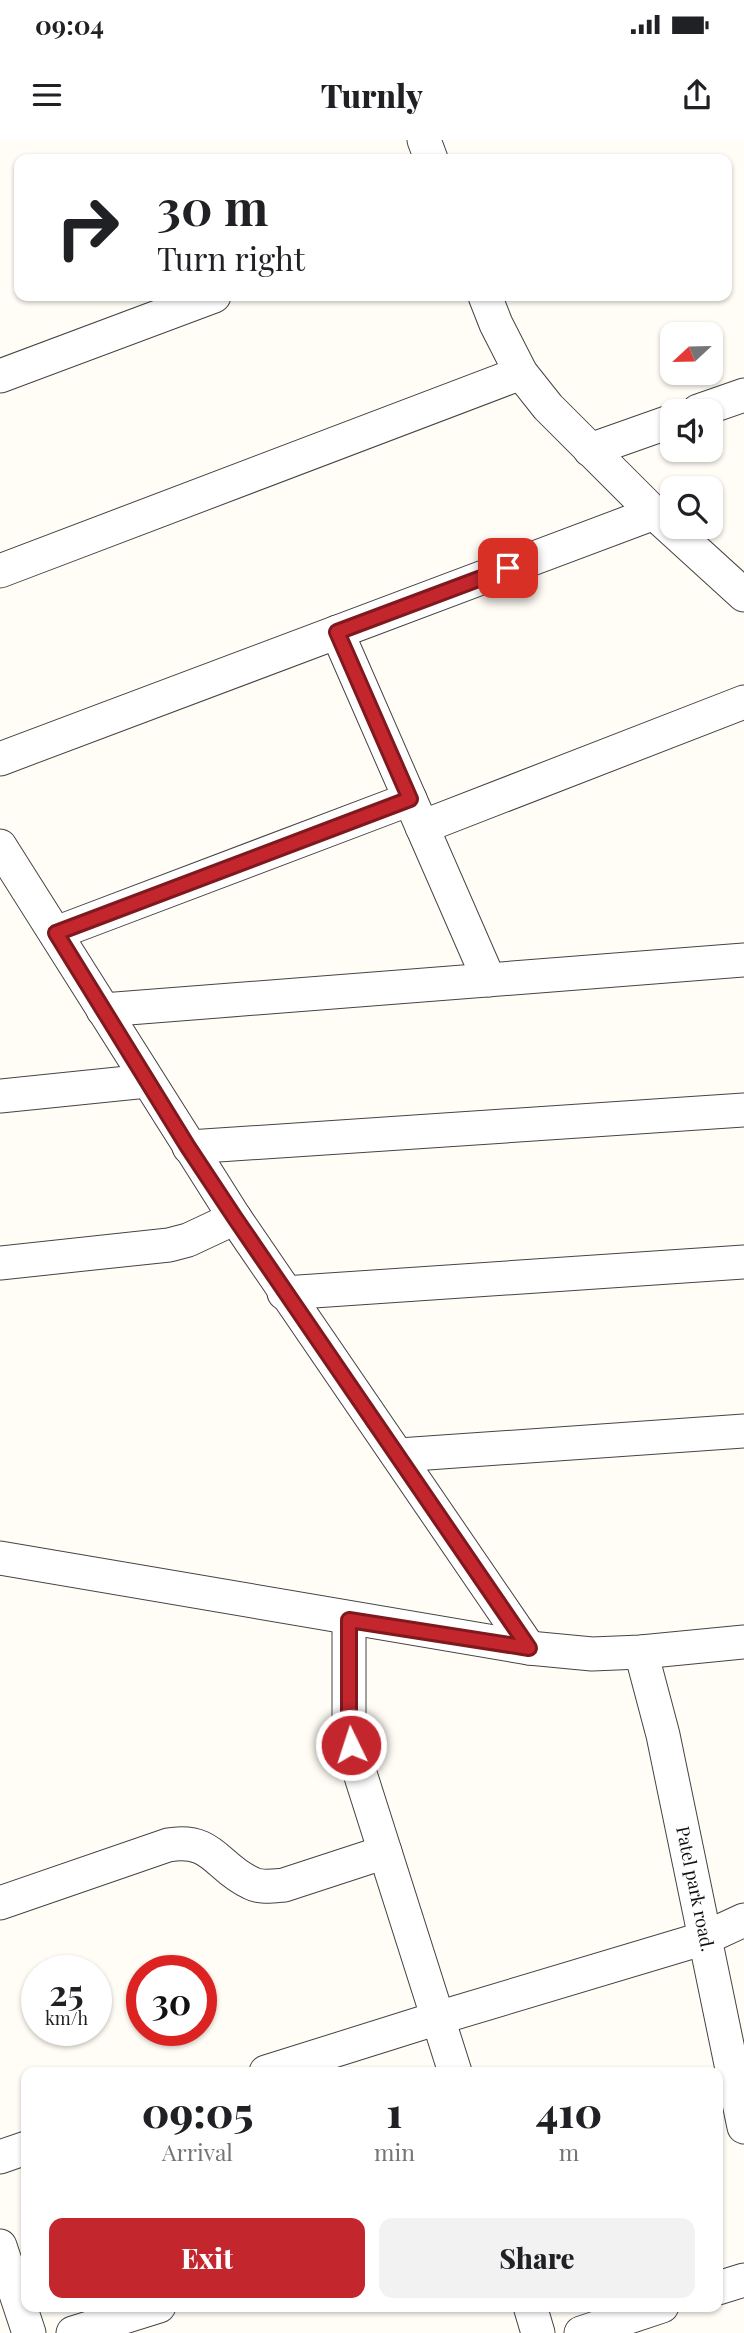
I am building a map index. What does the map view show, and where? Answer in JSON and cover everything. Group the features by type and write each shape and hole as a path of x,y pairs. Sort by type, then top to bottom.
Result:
{"street":[{"path":"0,376 201,301"},
{"path":"487,301 521,373 548,407 654,513 744,595"},
{"path":"0,570 521,373"},
{"path":"723,402 744,395"},
{"path":"590,450 660,425"},
{"path":"0,759 654,513"},
{"path":"337,632 489,980"},
{"path":"56,933 744,702"},
{"path":"0,846 188,1147 284,1293 529,1648"},
{"path":"103,1010 744,960"},
{"path":"0,1097 147,1081"},
{"path":"188,1147 744,1110"},
{"path":"0,1263 169,1245 188,1240 235,1218"},
{"path":"284,1293 744,1262"},
{"path":"398,1455 744,1431"},
{"path":"0,1558 349,1620 529,1648 592,1654 744,1642"},
{"path":"349,1620 351,1745 454,2067"},
{"name":"Patel park road.","path":"641,1652 663,1735 705,1938 737,2121"},
{"path":"0,1903 168,1845 185,1842 199,1845 252,1885 269,1886 284,1885 385,1852"},
{"path":"283,2067 705,1938 744,1920"},
{"path":"0,2157 21,2150"},
{"path":"0,2246 21,2309"},
{"path":"723,2286 744,2280"},
{"path":"22,2312 29,2333"},
{"path":"73,2333 140,2312"},
{"path":"532,2312 538,2333"},
{"path":"582,2333 644,2312"}],"route":[{"path":"351,1745 349,1620 529,1648 284,1293 188,1147 56,933 410,799 337,632 508,568"}]}
